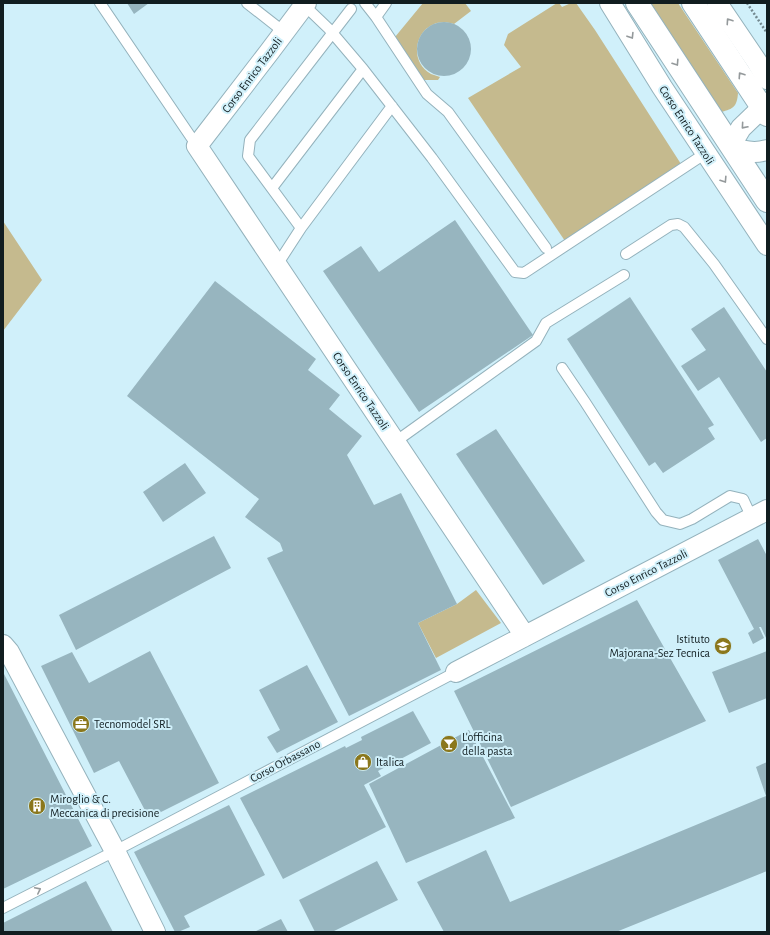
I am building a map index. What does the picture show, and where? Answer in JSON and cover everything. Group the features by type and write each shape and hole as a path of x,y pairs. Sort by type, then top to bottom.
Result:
{"street":[{"name":"Corso Enrico Tazzoli","path":"610,3 662,87 767,245"},
{"name":"Corso Enrico Tazzoli","path":"637,3 767,200"},
{"path":"693,3 765,109 740,128 732,148 749,153 763,152 767,150"},
{"path":"717,3 762,61 767,79"},
{"name":"Corso Enrico Tazzoli","path":"305,4 197,146 525,636"},
{"name":"Corso Enrico Tazzoli","path":"456,672 760,514"},
{"path":"3,645 9,652 115,851 155,932"}],"lane":[{"name":"Corso Enrico Tazzoli","path":"100,3 197,146"},
{"path":"247,3 284,32"},
{"path":"365,3 376,17 427,94 448,112 546,248"},
{"path":"376,17 386,3"},
{"path":"305,4 332,32 392,106 515,272 524,273 706,153"},
{"path":"301,228 248,156 250,140 351,9"},
{"path":"272,188 363,69"},
{"path":"277,265 301,228 392,106"},
{"path":"626,254 671,225 678,224 684,227 714,264 767,339"},
{"path":"395,442 536,341 546,323 624,275"},
{"path":"562,368 656,512 663,520 680,524 692,519 730,496 743,499 760,514"},
{"name":"Corso Orbassano","path":"3,908 456,672"}],"path":[{"path":"747,3 767,33"}],"shaded area":[{"path":"423,3 465,3 471,11 454,24 442,22 432,25 424,31 419,39 417,48 418,58 423,67 431,74 440,77 438,80 424,80 395,37"},
{"path":"559,3 562,7 571,3 576,3 681,164 565,241 468,98 521,67 504,45 508,34"},
{"path":"644,3 678,3 738,93 736,104 732,108 721,112"},
{"path":"3,221 42,280 3,331"},
{"path":"476,590 501,623 436,658 418,623 457,604"}],"building":[{"path":"127,3 149,3 134,14"},
{"path":"439,22 449,22 459,26 467,34 471,44 471,54 467,64 459,72 449,76 439,76 429,72 421,64 417,54 417,44 421,34 429,26"},
{"path":"455,220 533,335 419,412 323,271 361,246 379,272"},
{"path":"215,281 316,359 308,370 340,395 329,409 362,436 347,455 374,505 401,493 457,604 418,623 441,670 349,716 267,558 283,551 280,543 245,517 259,499 127,396"},
{"path":"630,297 714,425 708,428 715,439 663,473 655,462 649,466 567,339"},
{"path":"724,307 767,372 767,438 761,442 719,377 698,391 681,366 706,350 691,329"},
{"path":"496,429 585,561 543,585 456,454"},
{"path":"185,463 206,493 163,522 143,492"},
{"path":"214,536 231,568 76,650 59,615"},
{"path":"758,539 767,556 767,640 761,627 759,627 764,638 753,644 748,633 754,629 718,560"},
{"path":"637,600 706,721 511,807 454,691"},
{"path":"150,651 219,783 149,818 119,761 94,773 41,666 72,652 89,683"},
{"path":"767,651 767,698 729,713 712,672"},
{"path":"307,665 338,722 277,753 267,737 280,730 259,690"},
{"name":"Miroglio & C. Meccanica di precisione","path":"3,672 92,846 3,889"},
{"path":"413,711 431,743 378,771 381,776 364,785 386,827 283,879 240,798 345,746 346,748 362,740 361,737"},
{"path":"469,730 515,818 406,863 369,784"},
{"path":"767,762 767,871 616,932 444,932 417,882 486,850 510,902 766,796 756,767"},
{"path":"229,805 265,875 184,916 190,927 175,932 134,852"},
{"path":"377,861 398,900 332,932 315,932 299,900"},
{"path":"86,881 113,932 3,932 3,923"},
{"path":"281,919 288,932 254,932"}],"place":[{"name":"Istituto Majorana-Sez Tecnica","path":"723,646"},
{"name":"Tecnomodel SRL","path":"81,724"},
{"name":"L'officina della pasta","path":"449,744"},
{"name":"Italica","path":"363,762"},
{"name":"Miroglio & C. Meccanica di precisione","path":"37,806"}]}
